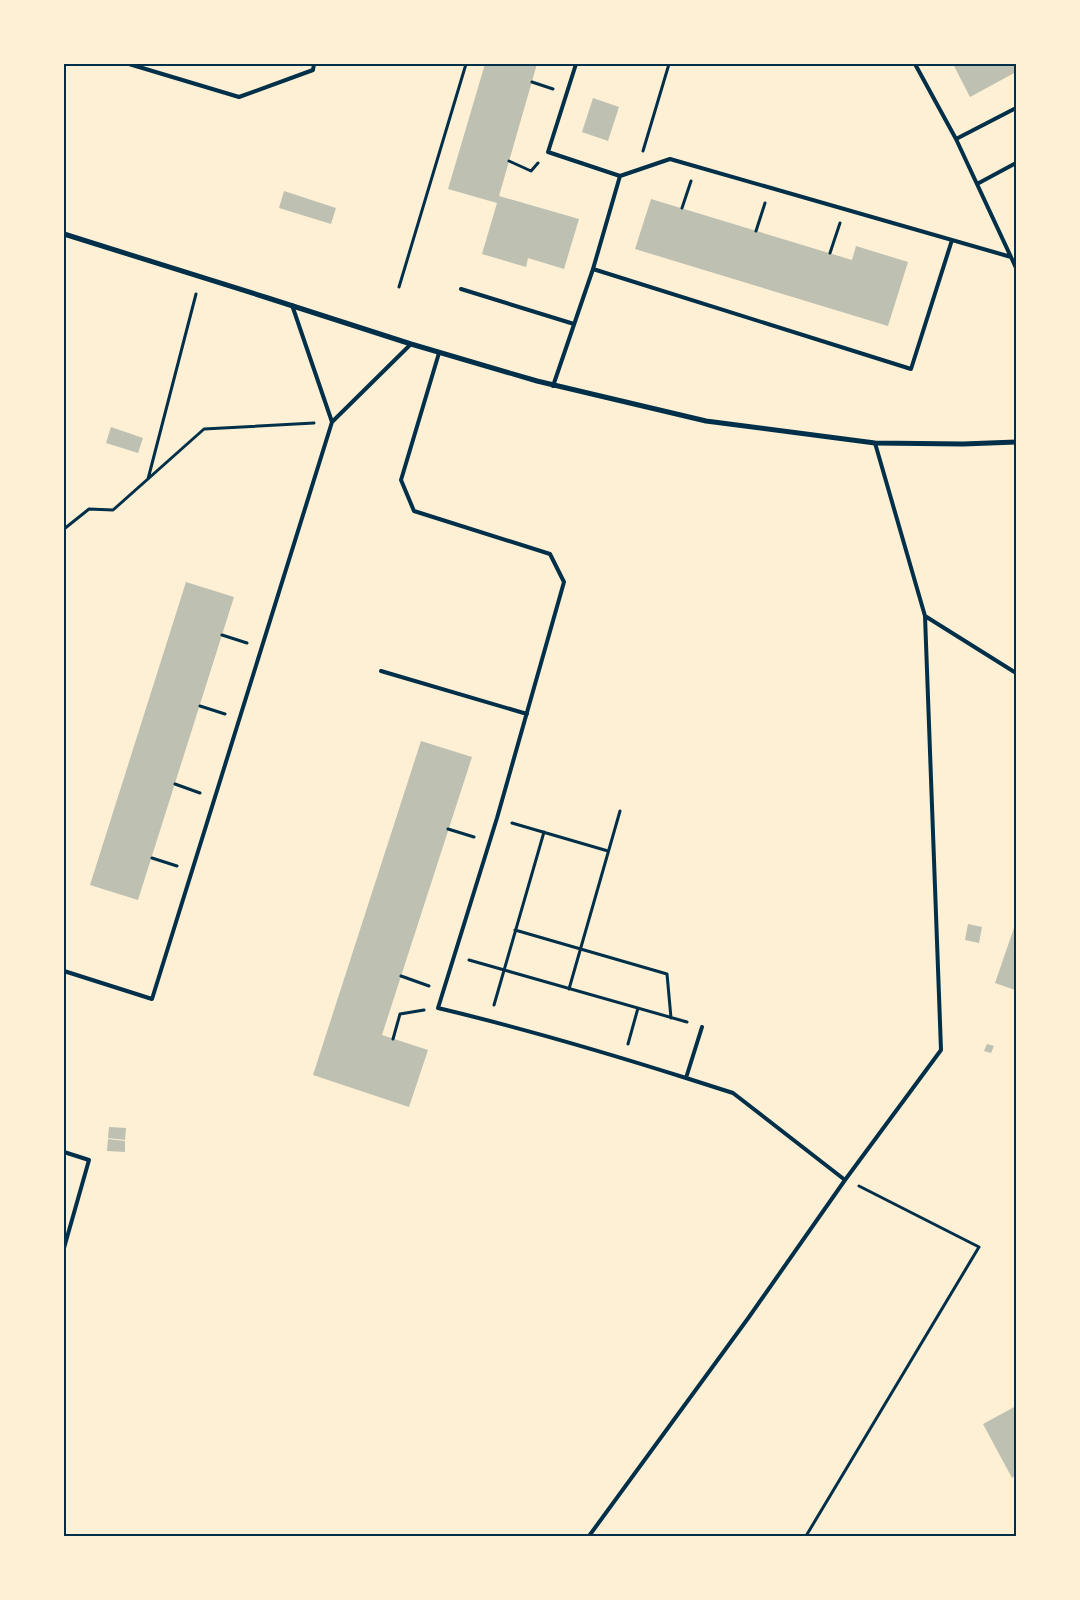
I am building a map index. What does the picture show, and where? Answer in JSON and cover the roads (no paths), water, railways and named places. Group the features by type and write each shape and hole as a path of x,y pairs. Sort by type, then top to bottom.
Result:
{"street":[{"path":"64,234 410,344 553,386 706,421 874,443 963,444 1016,442"}],"lane":[{"path":"129,64 239,97 313,70 314,64"},
{"path":"576,64 548,152 620,176 670,159 1011,257"},
{"path":"915,64 956,139 1016,268"},
{"path":"956,139 1016,108"},
{"path":"977,184 1016,163"},
{"path":"553,386 592,269 620,176"},
{"path":"592,269 910,369 952,240"},
{"path":"461,288 574,324"},
{"path":"292,305 332,422"},
{"path":"64,970 152,999 332,422 410,344"},
{"path":"440,352 401,480 414,511 550,554 564,582 490,842 438,1008 489,1020 624,1058 733,1093 845,1180"},
{"path":"589,1536 749,1317 845,1180 942,1050 925,616 874,443"},
{"path":"925,616 1016,673"},
{"path":"381,670 527,714"},
{"path":"686,1078 702,1027"},
{"path":"64,1152 89,1160 64,1248"}]}
